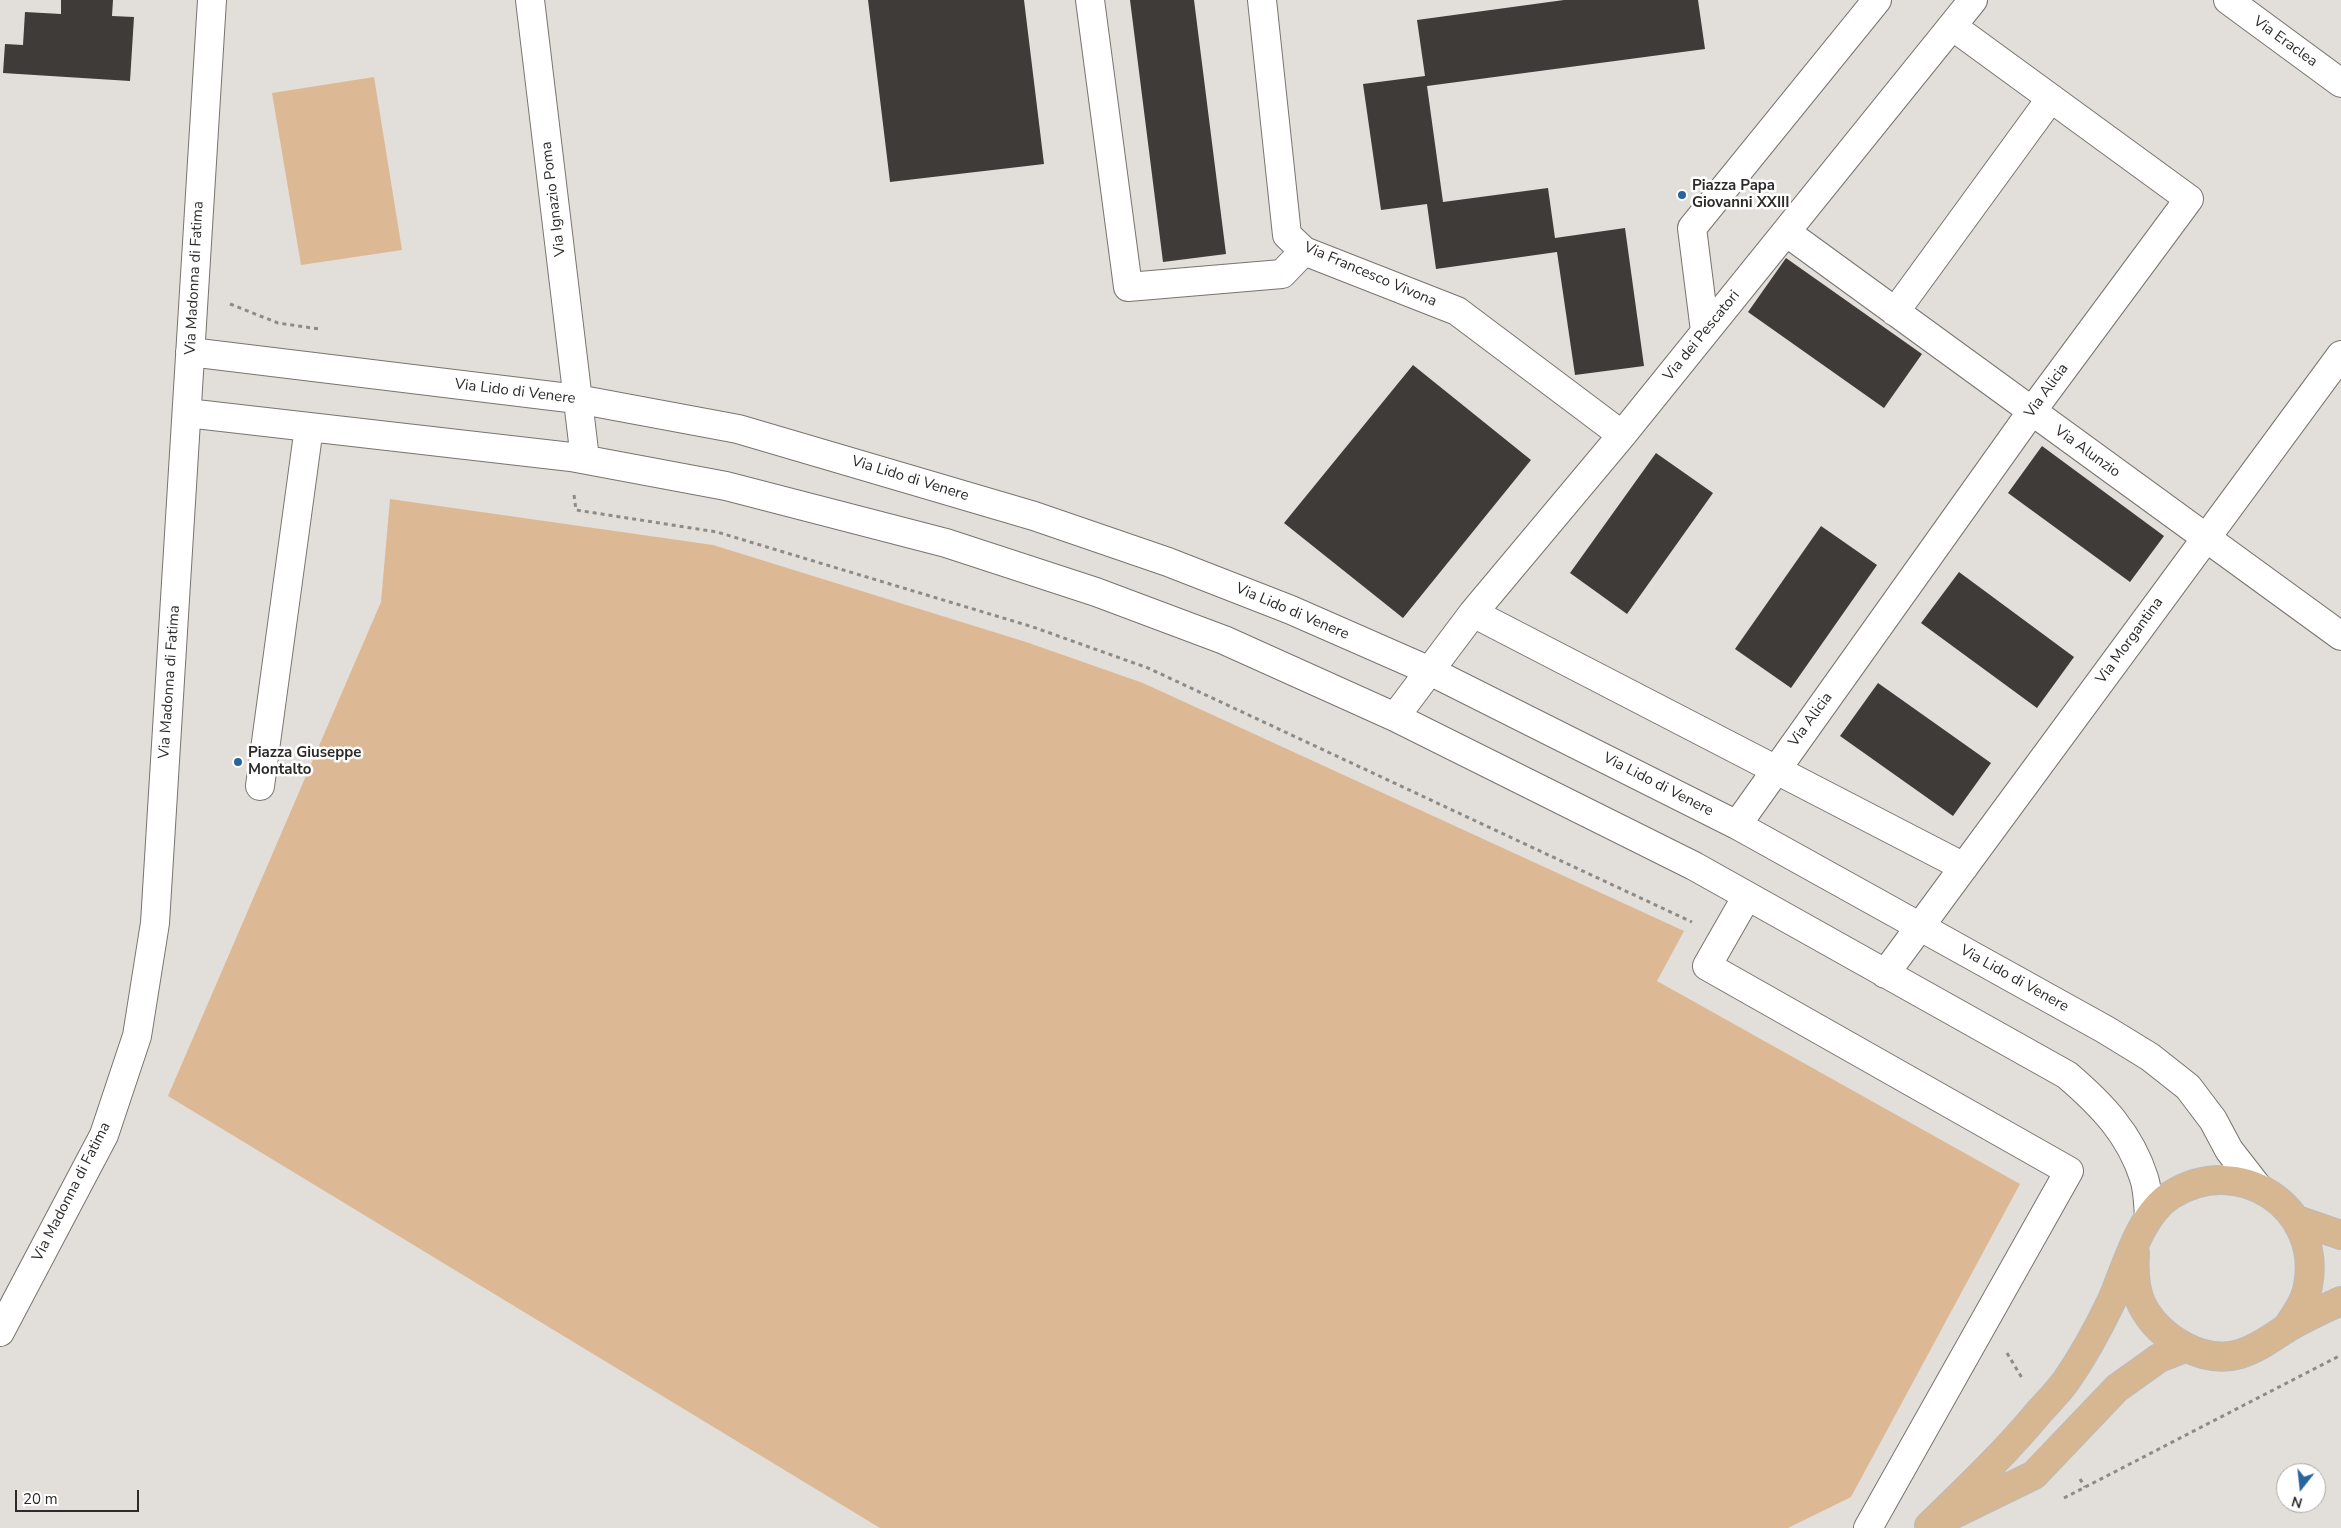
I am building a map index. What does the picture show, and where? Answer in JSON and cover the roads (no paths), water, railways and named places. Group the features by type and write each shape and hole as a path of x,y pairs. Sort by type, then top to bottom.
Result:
{"main road":[{"path":"1928,1527 2006,1452 2066,1380 2110,1303 2149,1216 2170,1196 2198,1182 2228,1179 2257,1186 2280,1200 2297,1220 2306,1242 2311,1265 2308,1288 2299,1310 2286,1329"},
{"path":"2297,1220 2341,1235"},
{"path":"2136,1244 2134,1275 2142,1305 2159,1330 2184,1348 2211,1355 2238,1354 2264,1345 2286,1329 2341,1301"},
{"path":"1928,1527 2034,1475 2117,1388 2158,1358 2184,1348"}],"street":[{"name":"Via Madonna di Fatima","path":"0,1332 104,1135 137,1036 155,923 212,0"},
{"name":"Via Ignazio Poma","path":"530,0 577,399 578,458"},
{"path":"1090,0 1128,287 1282,274 1304,251"},
{"name":"Via Francesco Vivona","path":"1262,0 1287,235 1304,251 1457,311 1622,435"},
{"path":"1705,331 1692,228 1877,0"},
{"name":"Via dei Pescatori","path":"1395,716 1473,613 1622,435 1973,0"},
{"name":"Via Eraclea","path":"2228,0 2341,83"},
{"name":"Via Alicia","path":"1737,824 2032,411 2189,199 1952,26"},
{"path":"1895,312 2051,98"},
{"name":"Via Alunzio","path":"1786,232 2341,636"},
{"name":"Via Lido di Venere","path":"190,352 577,399 738,428 1034,516 1168,562 1291,610 1430,671 1737,824 2150,1057 2188,1087 2213,1120 2229,1150 2257,1186"},
{"name":"Via Morgantina","path":"1885,974 1918,926 1964,867 2341,355"},
{"path":"187,413 578,458 726,486 946,543 1096,592 1224,640 1395,716 1694,866 2068,1075 2100,1103 2129,1142 2145,1180 2149,1216"},
{"path":"260,786 309,427"},
{"path":"1473,613 1964,867"},
{"path":"1747,896 1707,966 2069,1172 1868,1528"}],"place":[{"name":"Piazza Papa Giovanni XXIII","path":"1682,195"},
{"name":"Piazza Giuseppe Montalto","path":"238,762"}]}
